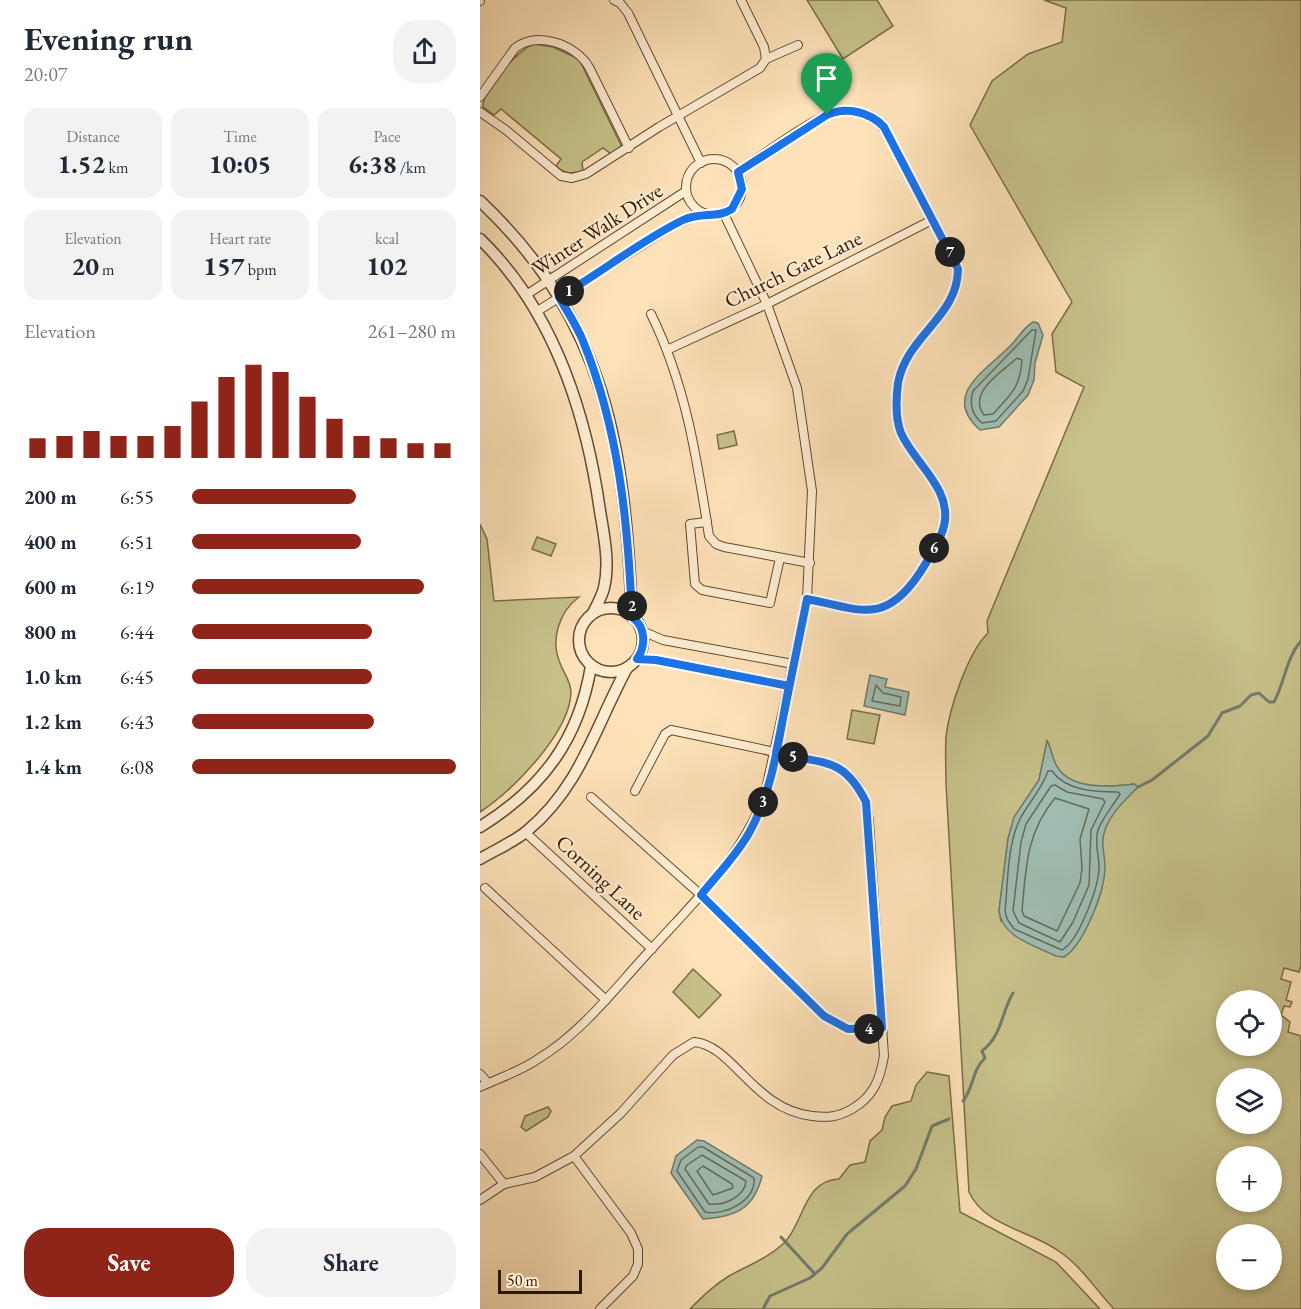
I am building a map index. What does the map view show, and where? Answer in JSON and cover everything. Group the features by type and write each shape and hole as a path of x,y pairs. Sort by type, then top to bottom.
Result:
{"street":[{"path":"741,0 764,47 766,59"},
{"path":"620,1 701,163"},
{"path":"480,97 515,48 522,43 541,39 573,49 583,57 589,67 629,148"},
{"path":"480,112 506,130 561,176 572,178 586,174 659,127 760,68 766,59 798,45"},
{"path":"738,172 827,115 845,111 863,114 879,122 887,132 955,261 958,283 951,303 908,355 898,385 896,413 900,432 909,448 939,489 945,523 941,536 907,591 894,604 879,610 862,610 807,599"},
{"path":"718,159 728,163 738,172 742,183 741,197 732,209 724,214 703,213 693,206 686,191 690,173 701,163 718,159"},
{"name":"Winter Walk Drive","path":"526,295 686,191"},
{"path":"480,201 517,236 549,280 582,338 601,387 617,452 625,504 632,617"},
{"name":"Winter Walk Drive","path":"536,312 674,225 703,213"},
{"path":"480,1074 484,1085 537,1060 561,1042 606,1000 701,895 741,846 756,819 776,753 807,599 812,491 804,423 797,388 767,304 724,214"},
{"name":"Church Gate Lane","path":"669,349 767,304 932,220"},
{"path":"480,239 526,295 558,354 576,400 595,475 606,557 604,589 593,613 580,628 581,652 591,666 603,671 616,672 627,668 637,659 643,645 642,631"},
{"path":"651,314 669,349 690,420 709,536 716,544 810,563"},
{"path":"707,522 690,524 695,584 702,590 770,603 780,558"},
{"path":"593,613 614,608 632,617 642,631 663,640 793,664"},
{"path":"637,659 656,660 789,686"},
{"path":"480,827 511,808 544,775 564,746 586,698 591,666"},
{"path":"480,859 525,832 548,812 580,769 627,668"},
{"path":"480,1200 504,1184 535,1177 574,1156 621,1113 673,1055 694,1042 712,1047 759,1093 774,1104 807,1115 833,1118 843,1114 868,1098 881,1074 884,1056 866,802 850,774 839,767 671,730 665,734 635,791"},
{"path":"591,798 701,895 824,1016 848,1029 882,1028"},
{"name":"Corning Lane","path":"525,832 652,949"},
{"path":"485,888 606,1000"},
{"path":"480,1155 504,1184"},
{"path":"574,1156 631,1233 638,1249 638,1264 633,1276 600,1309"}],"shaded area":[{"path":"807,0 877,0 893,26 843,59"},
{"path":"1044,0 1301,0 1301,965 1299,972 1284,968 1281,979 1291,982 1286,1000 1292,1002 1290,1007 1284,1006 1282,1012 1282,990 1216,990 1216,1056 1282,1056 1282,1016 1290,1022 1288,1032 1301,1036 1301,1309 1114,1309 1068,1258 1049,1245 986,1213 969,1192 946,784 946,737 961,682 973,653 988,633 987,621 1084,387 1056,372 1052,334 1072,302 970,125 992,81 1028,54 1062,42 1066,8","holes":["1047,741 1057,768 1067,777 1095,786 1134,784 1138,787 1121,804 1106,825 1102,841 1104,875 1098,903 1075,946 1001,921 999,911 1008,839 1014,818 1039,780"]},
{"path":"534,44 553,47 579,59 621,145 620,149 611,154 603,148 582,162 583,171 568,173 562,171 556,166 561,159 501,109 494,115 483,107 488,91 502,71 519,53"},
{"path":"734,431 737,445 719,449 717,435"},
{"path":"480,524 487,539 494,601 579,597 566,610 556,636 557,654 571,689 568,709 550,743 537,760 493,803 480,812"},
{"path":"537,537 556,544 551,556 532,549"},
{"path":"852,710 880,715 874,744 847,739"},
{"path":"693,969 721,995 699,1018 673,992"},
{"path":"927,1072 949,1076 960,1212 1056,1262 1100,1309 690,1309 708,1291 729,1276 765,1257 785,1242 818,1186 827,1181 839,1179 850,1165 865,1162 870,1141 882,1130 885,1117 892,1106 911,1101 916,1085"},
{"path":"548,1107 551,1111 548,1117 526,1131 521,1127 525,1116"}],"water":[{"path":"1033,322 1038,323 1043,335 1035,363 1034,380 1028,395 999,427 980,430 969,417 965,405 966,394 980,374"},
{"path":"870,675 887,679 885,687 909,692 905,715 864,706"},
{"path":"1047,741 1057,767 1067,777 1095,786 1134,784 1138,787 1119,807 1105,830 1103,839 1104,877 1097,902 1079,941 1064,957 1056,956 1021,940 1006,928 999,911 1008,839 1014,817 1039,780"},
{"path":"697,1140 704,1141 762,1176 754,1196 742,1209 725,1216 703,1219 671,1173 676,1156"}],"waterway":[{"path":"1138,787 1152,780 1208,736 1222,713 1240,706 1251,695 1259,693 1269,702 1274,702 1292,655 1301,641"},
{"path":"963,1101 985,1058 982,1051 994,1038 1013,993"},
{"path":"763,1309 770,1296 810,1278 822,1268 847,1234 905,1186 916,1169 932,1126 949,1119"},
{"path":"781,1237 814,1273"}],"route":[{"path":"845,111 863,114 884,127 958,269 958,283 951,303 917,340 908,355 898,385 896,413 900,432 909,448 939,489 945,523 941,536 907,591 894,604 879,610 862,610 807,599 776,753 839,767 850,774 866,802 882,1028 848,1029 824,1016 701,895 741,846 756,819 771,773 789,686 656,660 637,659 643,645 643,637 637,620 632,617 625,504 617,452 601,387 582,338 559,297 674,225 703,213 724,214 732,209 741,197 742,183 738,172 827,115 832,112 845,111"}]}
